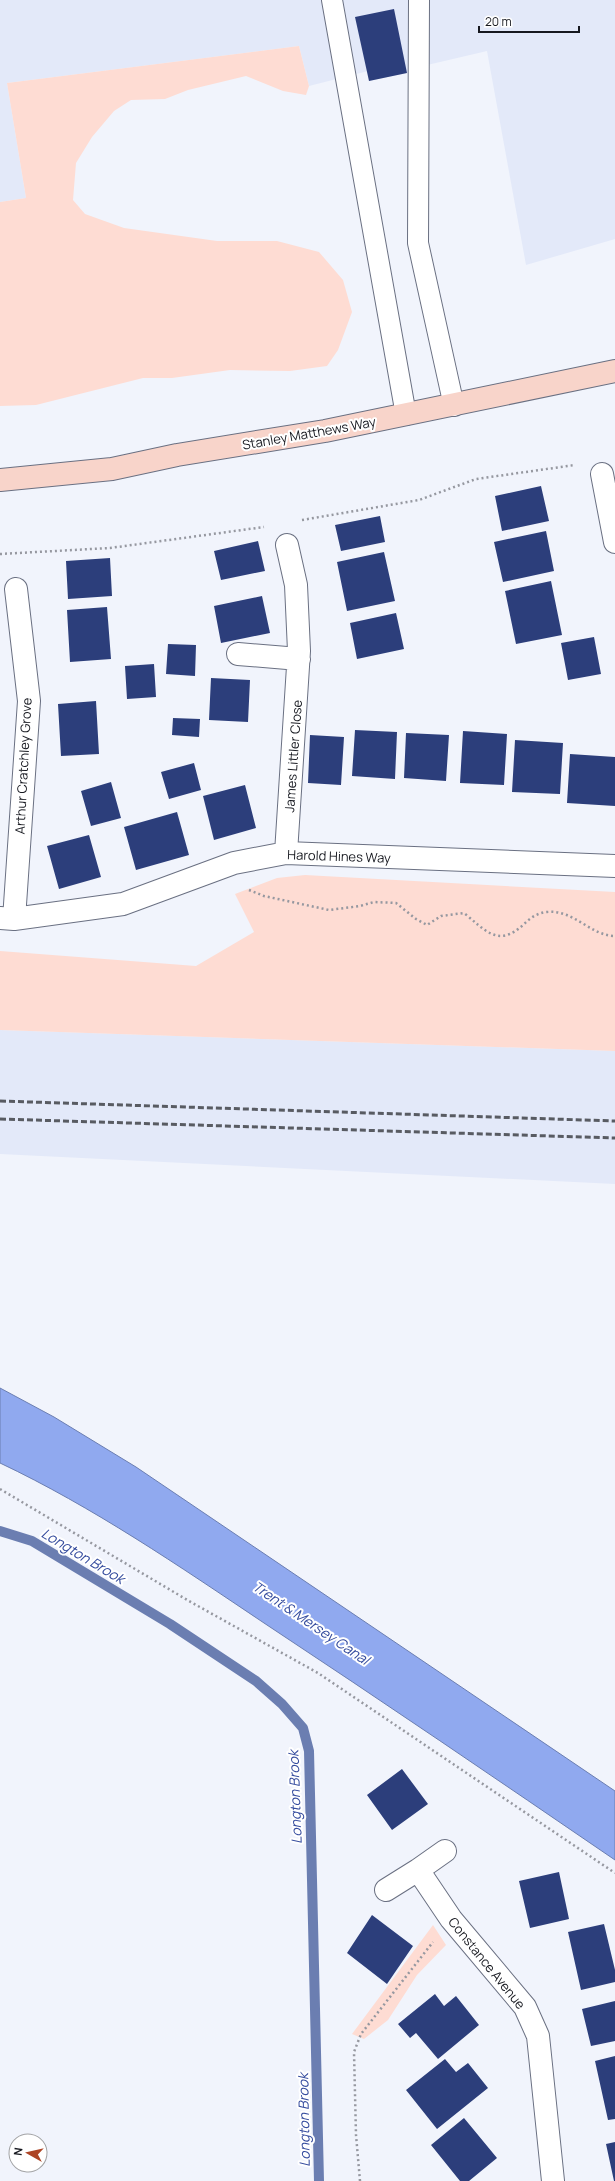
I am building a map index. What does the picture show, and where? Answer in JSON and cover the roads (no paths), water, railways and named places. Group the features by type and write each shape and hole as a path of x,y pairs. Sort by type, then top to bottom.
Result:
{"main road":[{"name":"Stanley Matthews Way","path":"0,480 112,469 177,455 325,431 454,406 615,372"}],"street":[{"path":"602,474 615,542"},
{"name":"James Littler Close","path":"286,853 299,659 296,585 287,545"},
{"name":"Arthur Cratchley Grove","path":"7,918 29,701 16,589"},
{"path":"238,654 299,659"},
{"name":"Harold Hines Way","path":"7,918 123,904 234,863 286,853 615,866"},
{"path":"386,1890 418,1870 444,1851"},
{"name":"Constance Avenue","path":"418,1870 451,1919 525,2007 538,2036 553,2181"}],"lane":[{"path":"332,0 406,415"},
{"path":"419,0 418,243 454,406"}],"water":[{"name":"Trent & Mersey Canal","path":"0,1388 54,1417 136,1467 615,1791 615,1860 396,1711 168,1559 69,1499 0,1463"}],"waterway":[{"name":"Longton Brook","path":"0,1531 32,1541 170,1624 256,1681 282,1704 303,1728 309,1751 319,2181"}],"railway":[{"path":"0,1101 615,1121"},
{"path":"0,1119 615,1138"}]}
